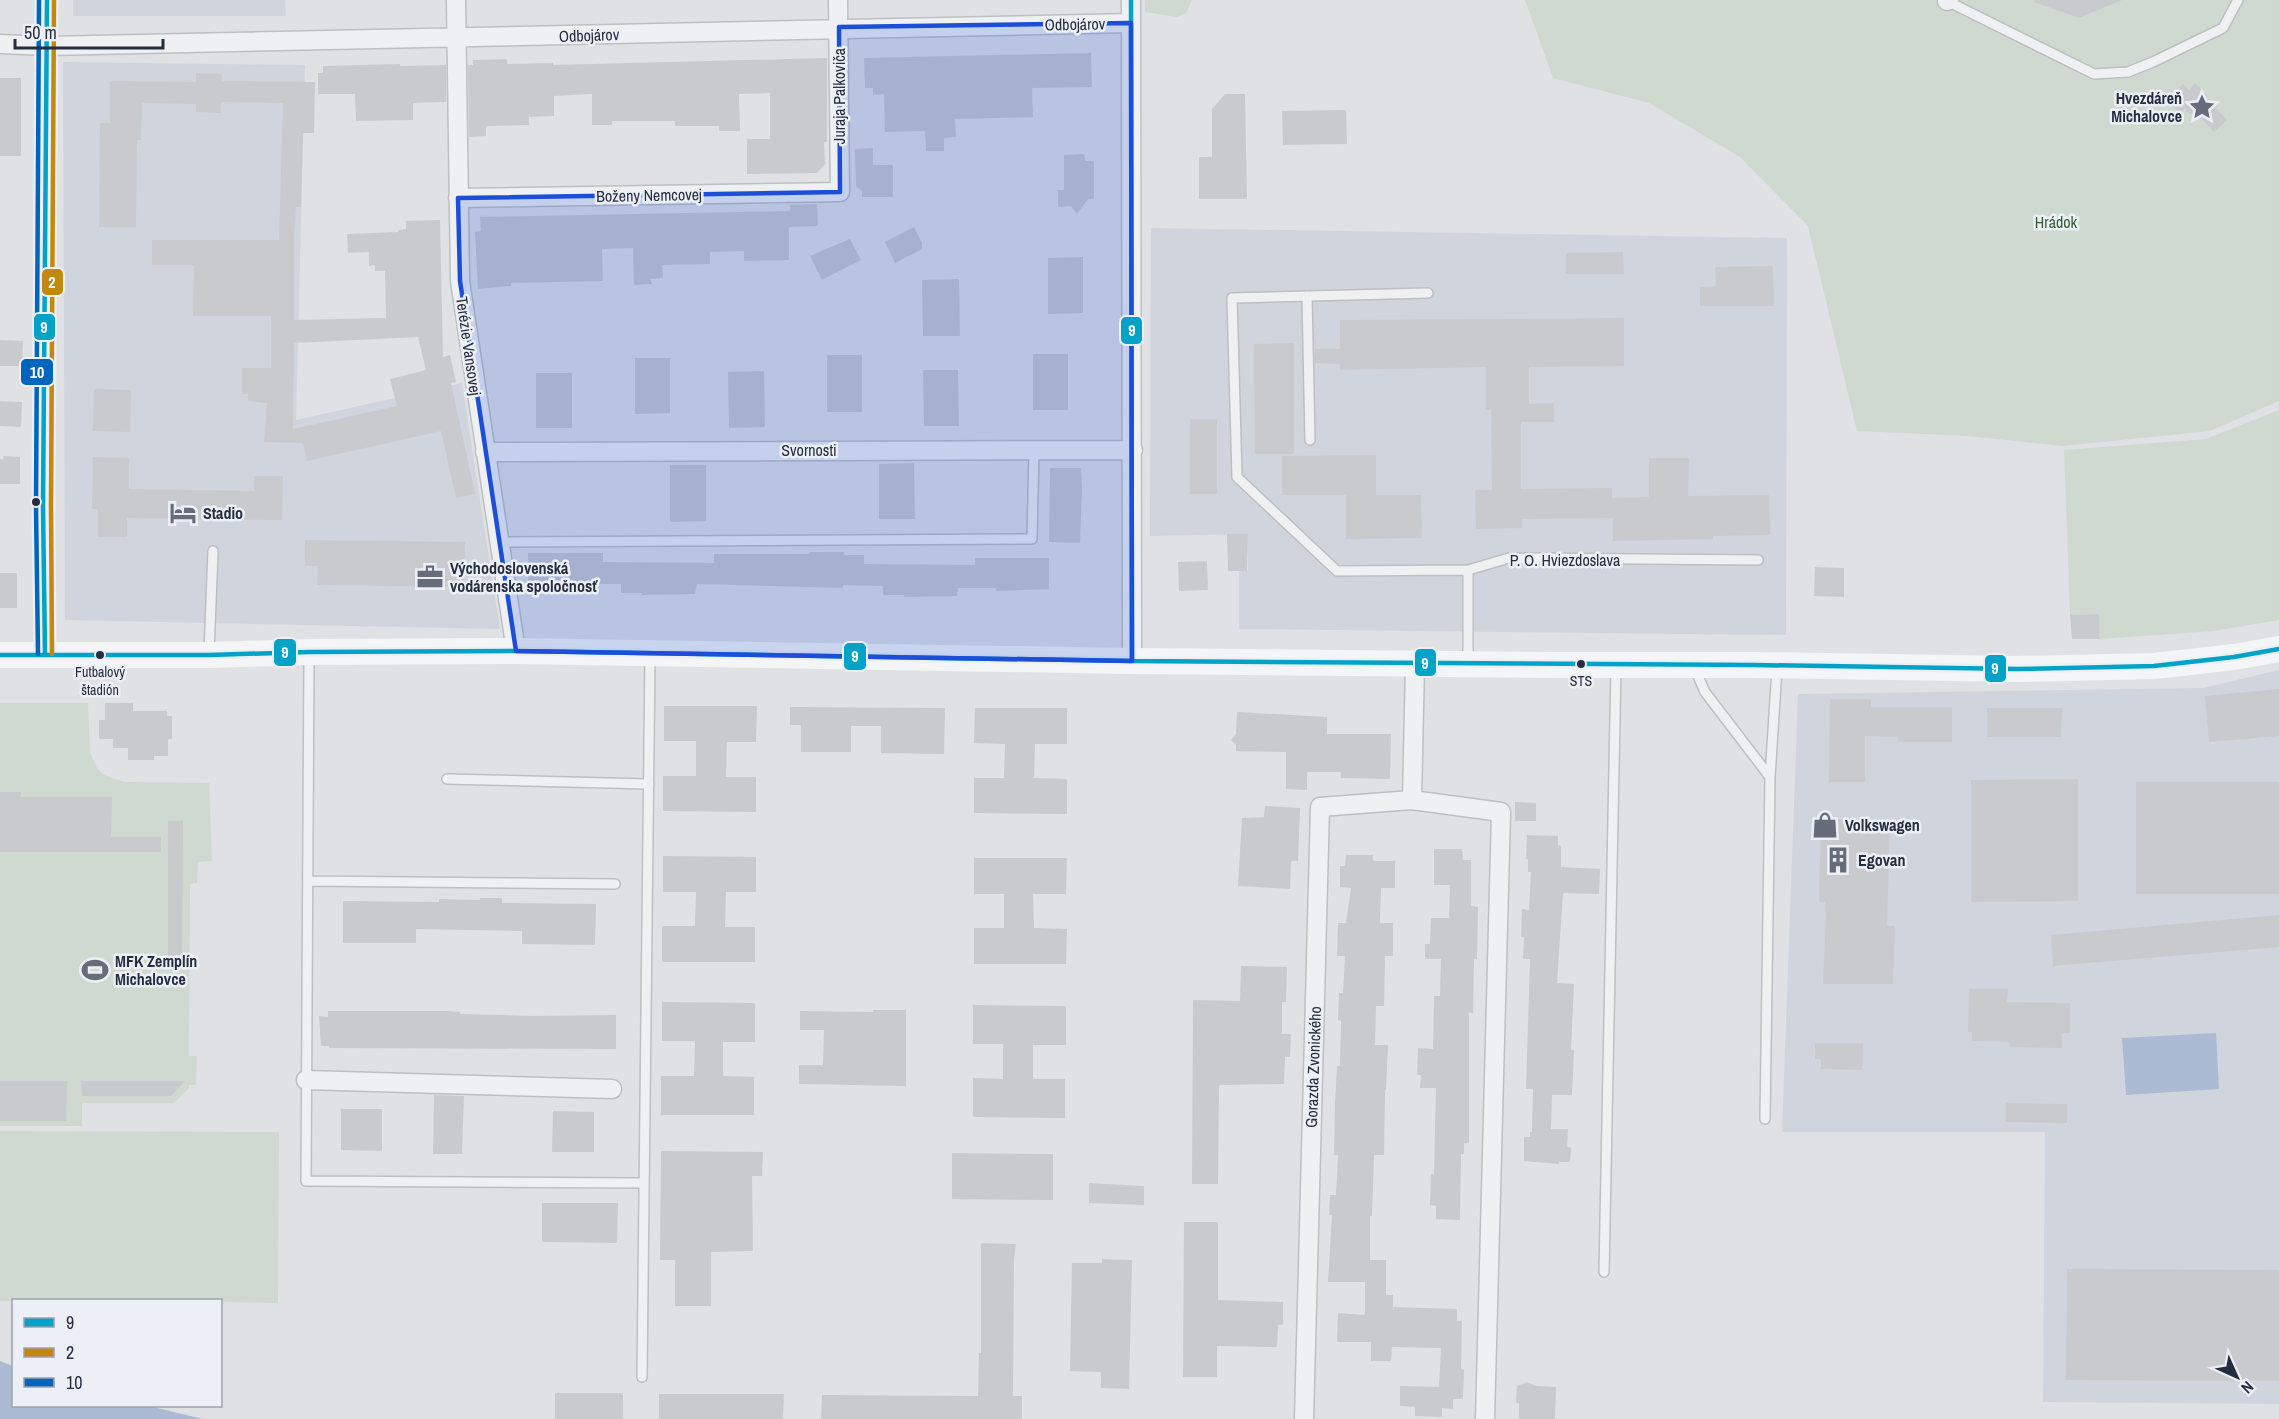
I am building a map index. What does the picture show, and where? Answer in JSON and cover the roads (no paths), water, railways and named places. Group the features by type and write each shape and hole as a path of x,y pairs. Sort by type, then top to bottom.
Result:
{"street":[{"path":"45,654 43,494 47,0"},
{"name":"Terézie Vansovej","path":"456,0 459,281 516,651"},
{"name":"Juraja Palkoviča","path":"838,0 840,192"},
{"path":"1131,0 1132,661"},
{"name":"Odbojárov","path":"0,44 47,46 457,38 839,27 1131,23"},
{"name":"Boženy Nemcovej","path":"458,198 840,192"},
{"name":"Svornosti","path":"485,452 1133,450"},
{"path":"0,655 516,651 1132,661 1693,664 2006,669 2092,668 2196,662 2279,649"},
{"path":"1412,800 1414,664"},
{"name":"Gorazda Zvonického","path":"1304,1419 1320,807 1412,800 1501,812 1485,1419"},
{"path":"306,1080 612,1089"}],"lane":[{"path":"1947,0 2094,74 2127,72 2223,28 2238,0"},
{"path":"1310,440 1307,296 1428,293"},
{"name":"P. O. Hviezdoslava","path":"1307,296 1232,298 1237,477 1337,571 1468,570 1509,558 1758,560"},
{"path":"499,542 1032,539 1034,449"},
{"path":"209,655 213,551"},
{"path":"1468,570 1468,664"},
{"path":"309,652 306,1181 644,1184"},
{"path":"642,1377 650,653"},
{"path":"1693,664 1705,692 1770,777"},
{"path":"1605,1272 1616,665"},
{"path":"1765,1119 1770,777 1778,666"},
{"path":"447,779 649,784"},
{"path":"308,881 615,884"}],"water":[{"path":"2216,1033 2219,1089 2126,1095 2122,1038"},
{"path":"0,1361 12,1366 12,1407 153,1407 203,1419 0,1419"}],"place":[{"name":"Hvezdáreň Michalovce","path":"2202,107"},
{"name":"Stadio","path":"183,513"},
{"name":"Východoslovenská vodárenska spoločnosť","path":"430,577"},
{"name":"Futbalový štadión","path":"100,655"},
{"name":"STS","path":"1581,664"},
{"name":"Volkswagen","path":"1825,825"},
{"name":"Egovan","path":"1838,860"},
{"name":"MFK Zemplín Michalovce","path":"95,970"}],"park label":[{"name":"Hrádok","path":"2056,222"}]}
